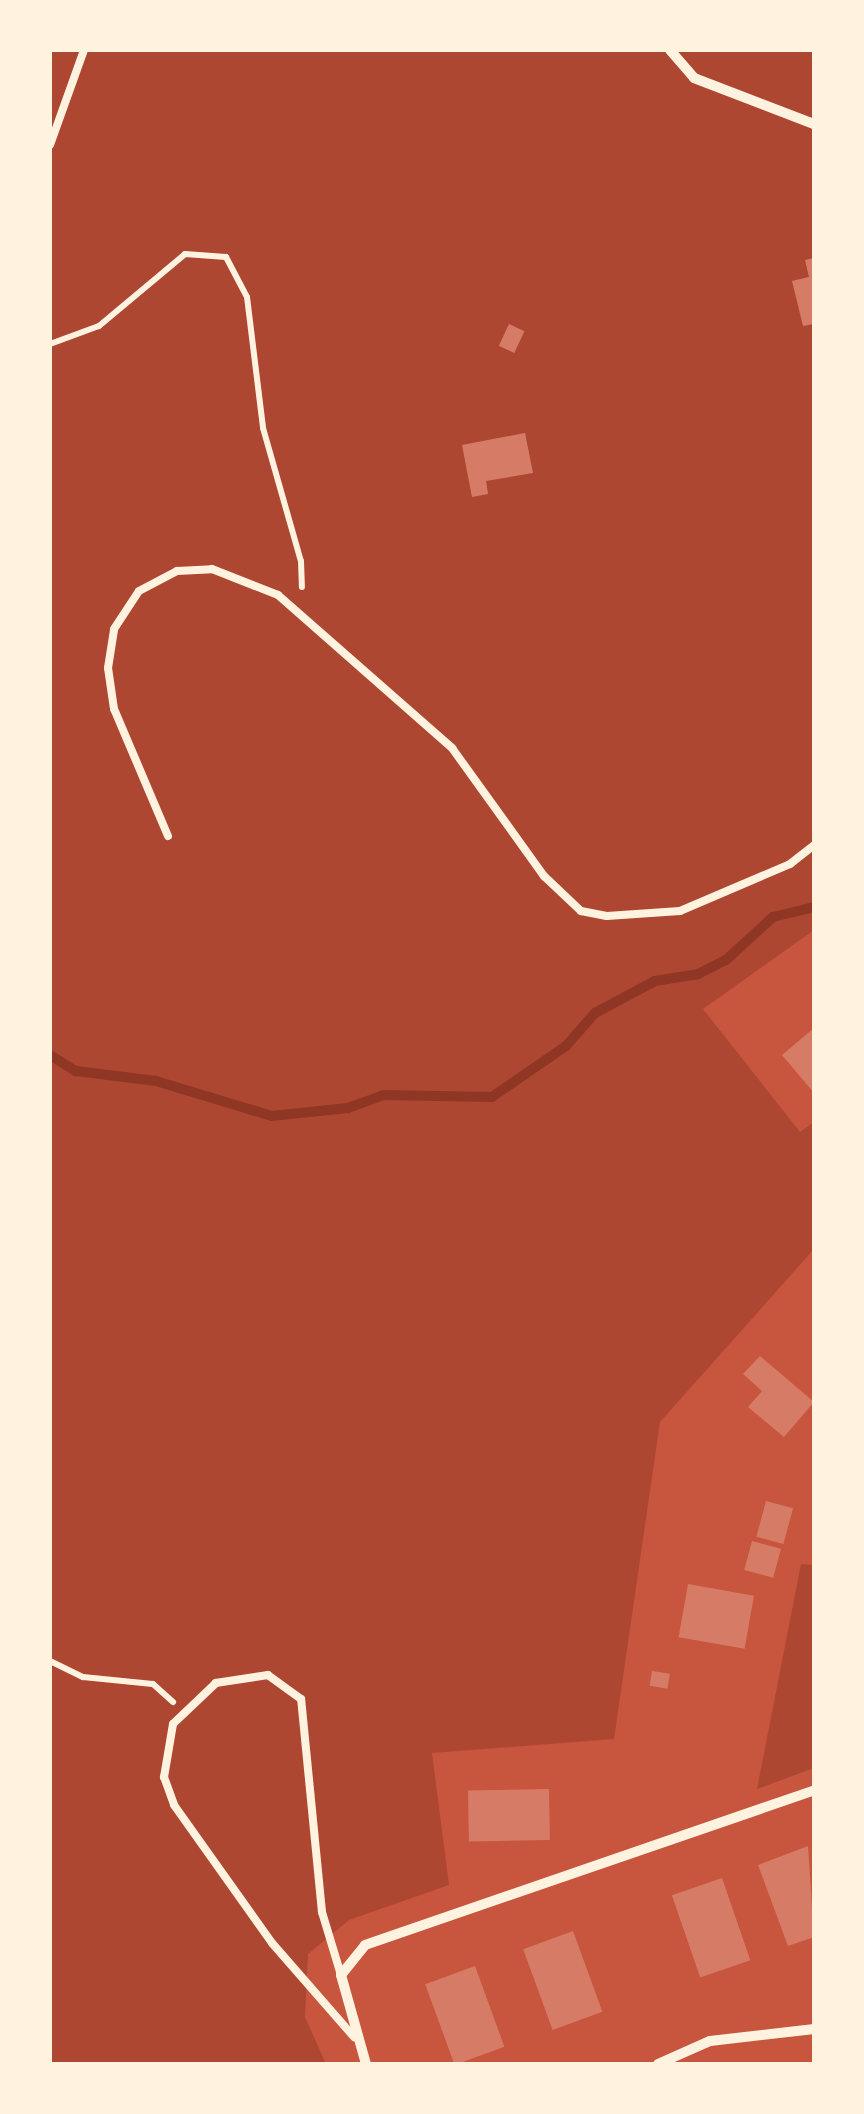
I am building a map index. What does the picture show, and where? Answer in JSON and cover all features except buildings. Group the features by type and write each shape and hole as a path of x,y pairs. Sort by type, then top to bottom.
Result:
{"street":[{"path":"670,50 694,78 814,124"},
{"path":"366,2064 354,2037 341,1975 365,1945 814,1790"},
{"path":"658,2064 710,2041 814,2030"}],"lane":[{"path":"50,145 84,50"},
{"path":"168,836 114,709 108,668 114,629 139,591 177,571 212,569 244,577 300,613 452,748 544,876 580,910 636,916 680,910 790,864 814,845"},
{"path":"341,1975 322,1912 301,1699 268,1675 244,1674 216,1683 180,1710 164,1777 174,1804 262,1931 354,2037"}],"path":[{"path":"50,344 100,326 185,254 226,257 246,296 263,428 301,562 300,613"},
{"path":"50,1661 102,1681 153,1684 180,1710"}],"shaded area":[{"path":"50,50 814,50 814,930 703,1009 800,1132 814,1122 814,1249 660,1422 614,1739 432,1753 449,1885 349,1920 308,1954 305,2017 326,2064 50,2064"},
{"path":"801,1564 814,1565 814,1768 757,1789"}],"waterway":[{"path":"50,1055 76,1071 156,1081 272,1116 348,1108 383,1095 492,1097 566,1046 595,1013 655,981 698,974 726,960 773,917 814,907"}]}
